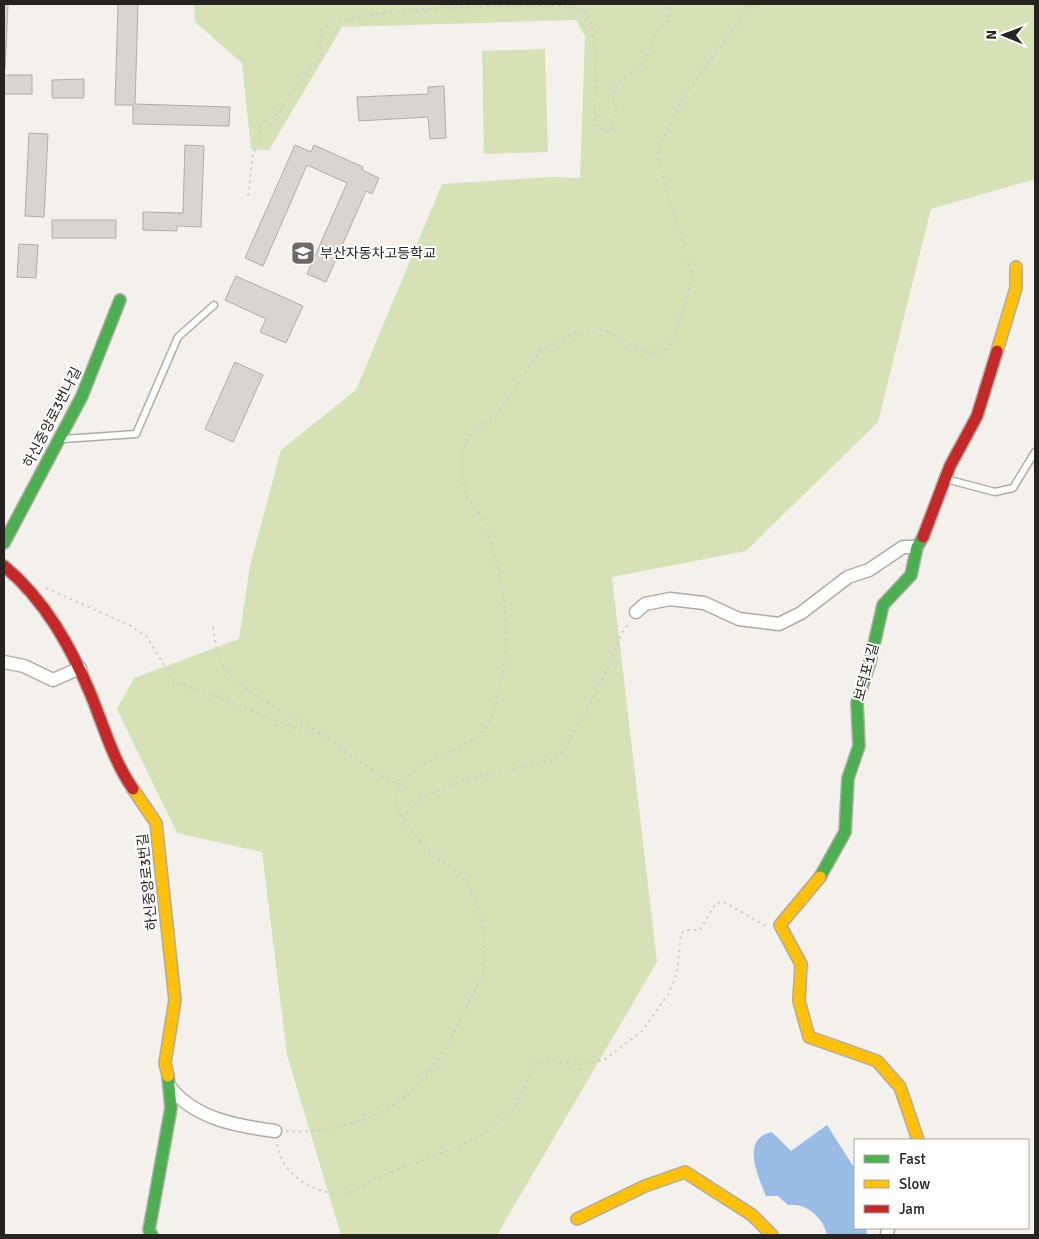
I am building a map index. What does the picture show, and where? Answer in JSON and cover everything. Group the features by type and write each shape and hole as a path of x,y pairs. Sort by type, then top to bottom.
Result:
{"street":[{"name":"보덕포1길","path":"780,925 823,873 845,832 848,778 859,746 857,703 870,662 883,605 911,575 917,547 922,541 945,478 980,407 1016,288 1016,268"},
{"name":"하신중앙로3번나길","path":"4,543 82,396 120,300"},
{"path":"636,612 645,604 670,599 704,603 739,619 779,624 801,613 848,576 869,570 903,547 917,547"},
{"name":"하신중앙로3번길","path":"4,566 21,580 64,636 80,668 119,769 156,823 175,1000 165,1063 170,1087 171,1108 149,1230 152,1235"},
{"path":"4,662 24,666 53,680 80,668"},
{"path":"780,925 801,964 799,1001 809,1037 877,1061 900,1088 918,1139"},
{"path":"170,1087 180,1100 196,1110 242,1126 275,1130"},
{"path":"577,1218 645,1186 684,1172 752,1215 772,1235"}],"lane":[{"path":"60,439 136,434 178,337 214,305"},
{"path":"945,478 995,492 1013,488 1035,452"}],"path":[{"path":"248,196 254,154 260,142 260,125 269,117 278,115 287,97 322,57 320,45 322,28 352,17 398,10 522,6 570,7 584,10 591,19 594,36 595,121 600,129 612,132 612,121 618,107 613,97 615,86 645,61 656,33 668,20 671,4"},
{"path":"753,4 688,90 659,146 657,158 659,166 693,276 673,342 662,352 649,353 605,330 571,335 548,346 541,350 511,398 488,421 474,428 464,447 461,471 469,500 484,521 501,579 506,628 503,675 495,708 482,732 422,765 399,783 396,798 402,818 441,860 466,880 477,903 483,927 485,967 454,1035 418,1082 401,1100 381,1111 338,1128 307,1133 275,1130 278,1152 292,1175 303,1183 319,1190 346,1194 375,1179 432,1158 495,1126 510,1114 535,1064 553,1060 578,1065 604,1060 642,1031 658,1009 677,973 681,933 687,930 700,930 716,903 724,902 762,925 771,927 780,925"},
{"path":"42,586 131,626 147,637 176,683 211,694 294,728 322,735"},
{"path":"402,818 421,798 462,780 550,760 561,755 610,663 622,634 636,612"},
{"path":"213,627 216,652 235,679 259,698 288,713 322,735 387,781 399,783"}],"green space":[{"path":"194,4 1035,4 1035,179 931,209 878,422 746,551 612,577 657,962 497,1235 341,1235 287,1055 262,852 177,833 117,709 134,678 239,639 250,566 281,450 356,390 442,184 550,177 580,178 585,36 576,20 342,27 269,150 251,149 242,63 195,22"},
{"path":"545,49 548,152 484,154 482,51"}],"water":[{"path":"827,1125 854,1167 854,1229 866,1229 867,1235 827,1235 822,1222 813,1212 801,1206 788,1205 778,1196 766,1196 754,1159 756,1142 762,1136 772,1132 791,1151"}],"building":[{"path":"4,4 8,4 5,70 4,70"},
{"path":"118,4 138,4 135,104 230,107 229,126 133,124 133,105 115,105"},
{"path":"4,75 32,75 32,94 4,94"},
{"path":"84,79 84,98 52,98 52,80"},
{"path":"444,86 446,138 430,139 428,117 359,121 357,97 428,94 428,87"},
{"path":"29,133 48,134 44,217 25,216"},
{"path":"185,145 204,146 201,227 177,226 177,231 143,230 143,212 183,213"},
{"path":"295,145 311,152 314,145 363,167 362,170 379,178 372,194 366,191 326,282 307,274 347,183 307,165 263,266 245,258"},
{"path":"52,220 116,220 116,238 52,238"},
{"path":"19,244 38,245 36,278 17,277"},
{"path":"236,276 303,306 286,343 260,332 266,319 225,300"},
{"path":"235,362 263,375 233,442 205,429"}],"traffic: fast":[{"path":"4,543 82,396 120,300"},
{"path":"820,877 845,832 848,778 859,746 857,703 870,662 883,605 911,575 917,547 923,537"},
{"path":"152,1235 149,1230 171,1108 168,1076"}],"traffic: slow":[{"path":"997,351 1016,288 1016,267"},
{"path":"133,789 156,823 175,1000 165,1063 168,1076"},
{"path":"820,877 780,925 801,964 799,1001 809,1037 877,1061 900,1087 918,1139"},
{"path":"577,1219 645,1186 685,1172 752,1215 772,1235"}],"traffic: jam":[{"path":"923,537 950,466 977,416 997,351"},
{"path":"4,566 19,579 44,609 75,659 114,755 133,789"}],"place":[{"name":"부산자동차고등학교","path":"303,253"}]}
